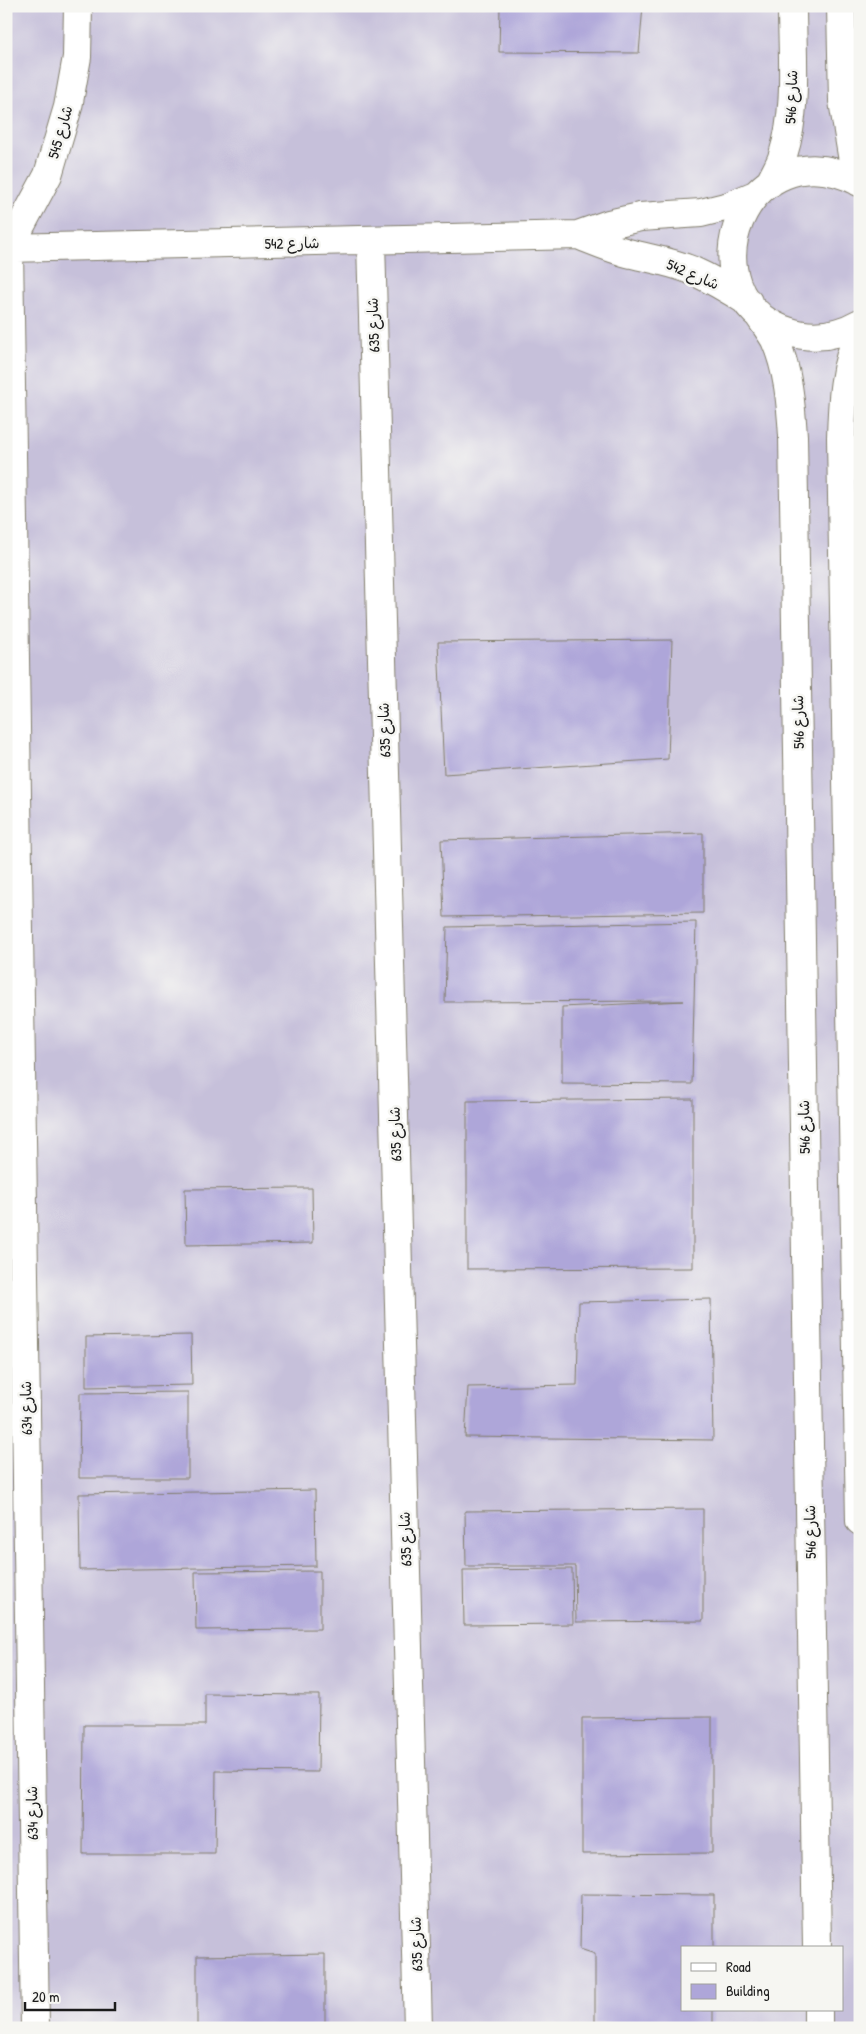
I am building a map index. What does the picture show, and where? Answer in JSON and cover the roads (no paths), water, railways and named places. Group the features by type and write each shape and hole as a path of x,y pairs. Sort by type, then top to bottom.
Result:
{"street":[{"name":"شارع 545","path":"8,248 48,175 68,107 77,57 78,6"},
{"name":"شارع 546","path":"792,6 793,98 790,128 783,157 763,189 744,211 736,228 732,247 733,267 738,286 775,340 791,403 793,436 816,1946"},
{"path":"841,6 843,101 850,146 860,182"},
{"name":"شارع 542","path":"8,248 578,235 609,224 640,217 701,213 729,206 763,189 787,174 805,170 824,170 843,174 860,182"},
{"name":"شارع 542","path":"578,235 604,246 691,270 720,284 777,327 800,335 824,336 847,330 860,322"},
{"name":"شارع 635","path":"370,241 418,2028"},
{"name":"شارع 634","path":"8,248 35,2028"},
{"path":"860,333 854,344 846,374 841,438 860,1521"},
{"path":"818,2012 818,2028"}]}
